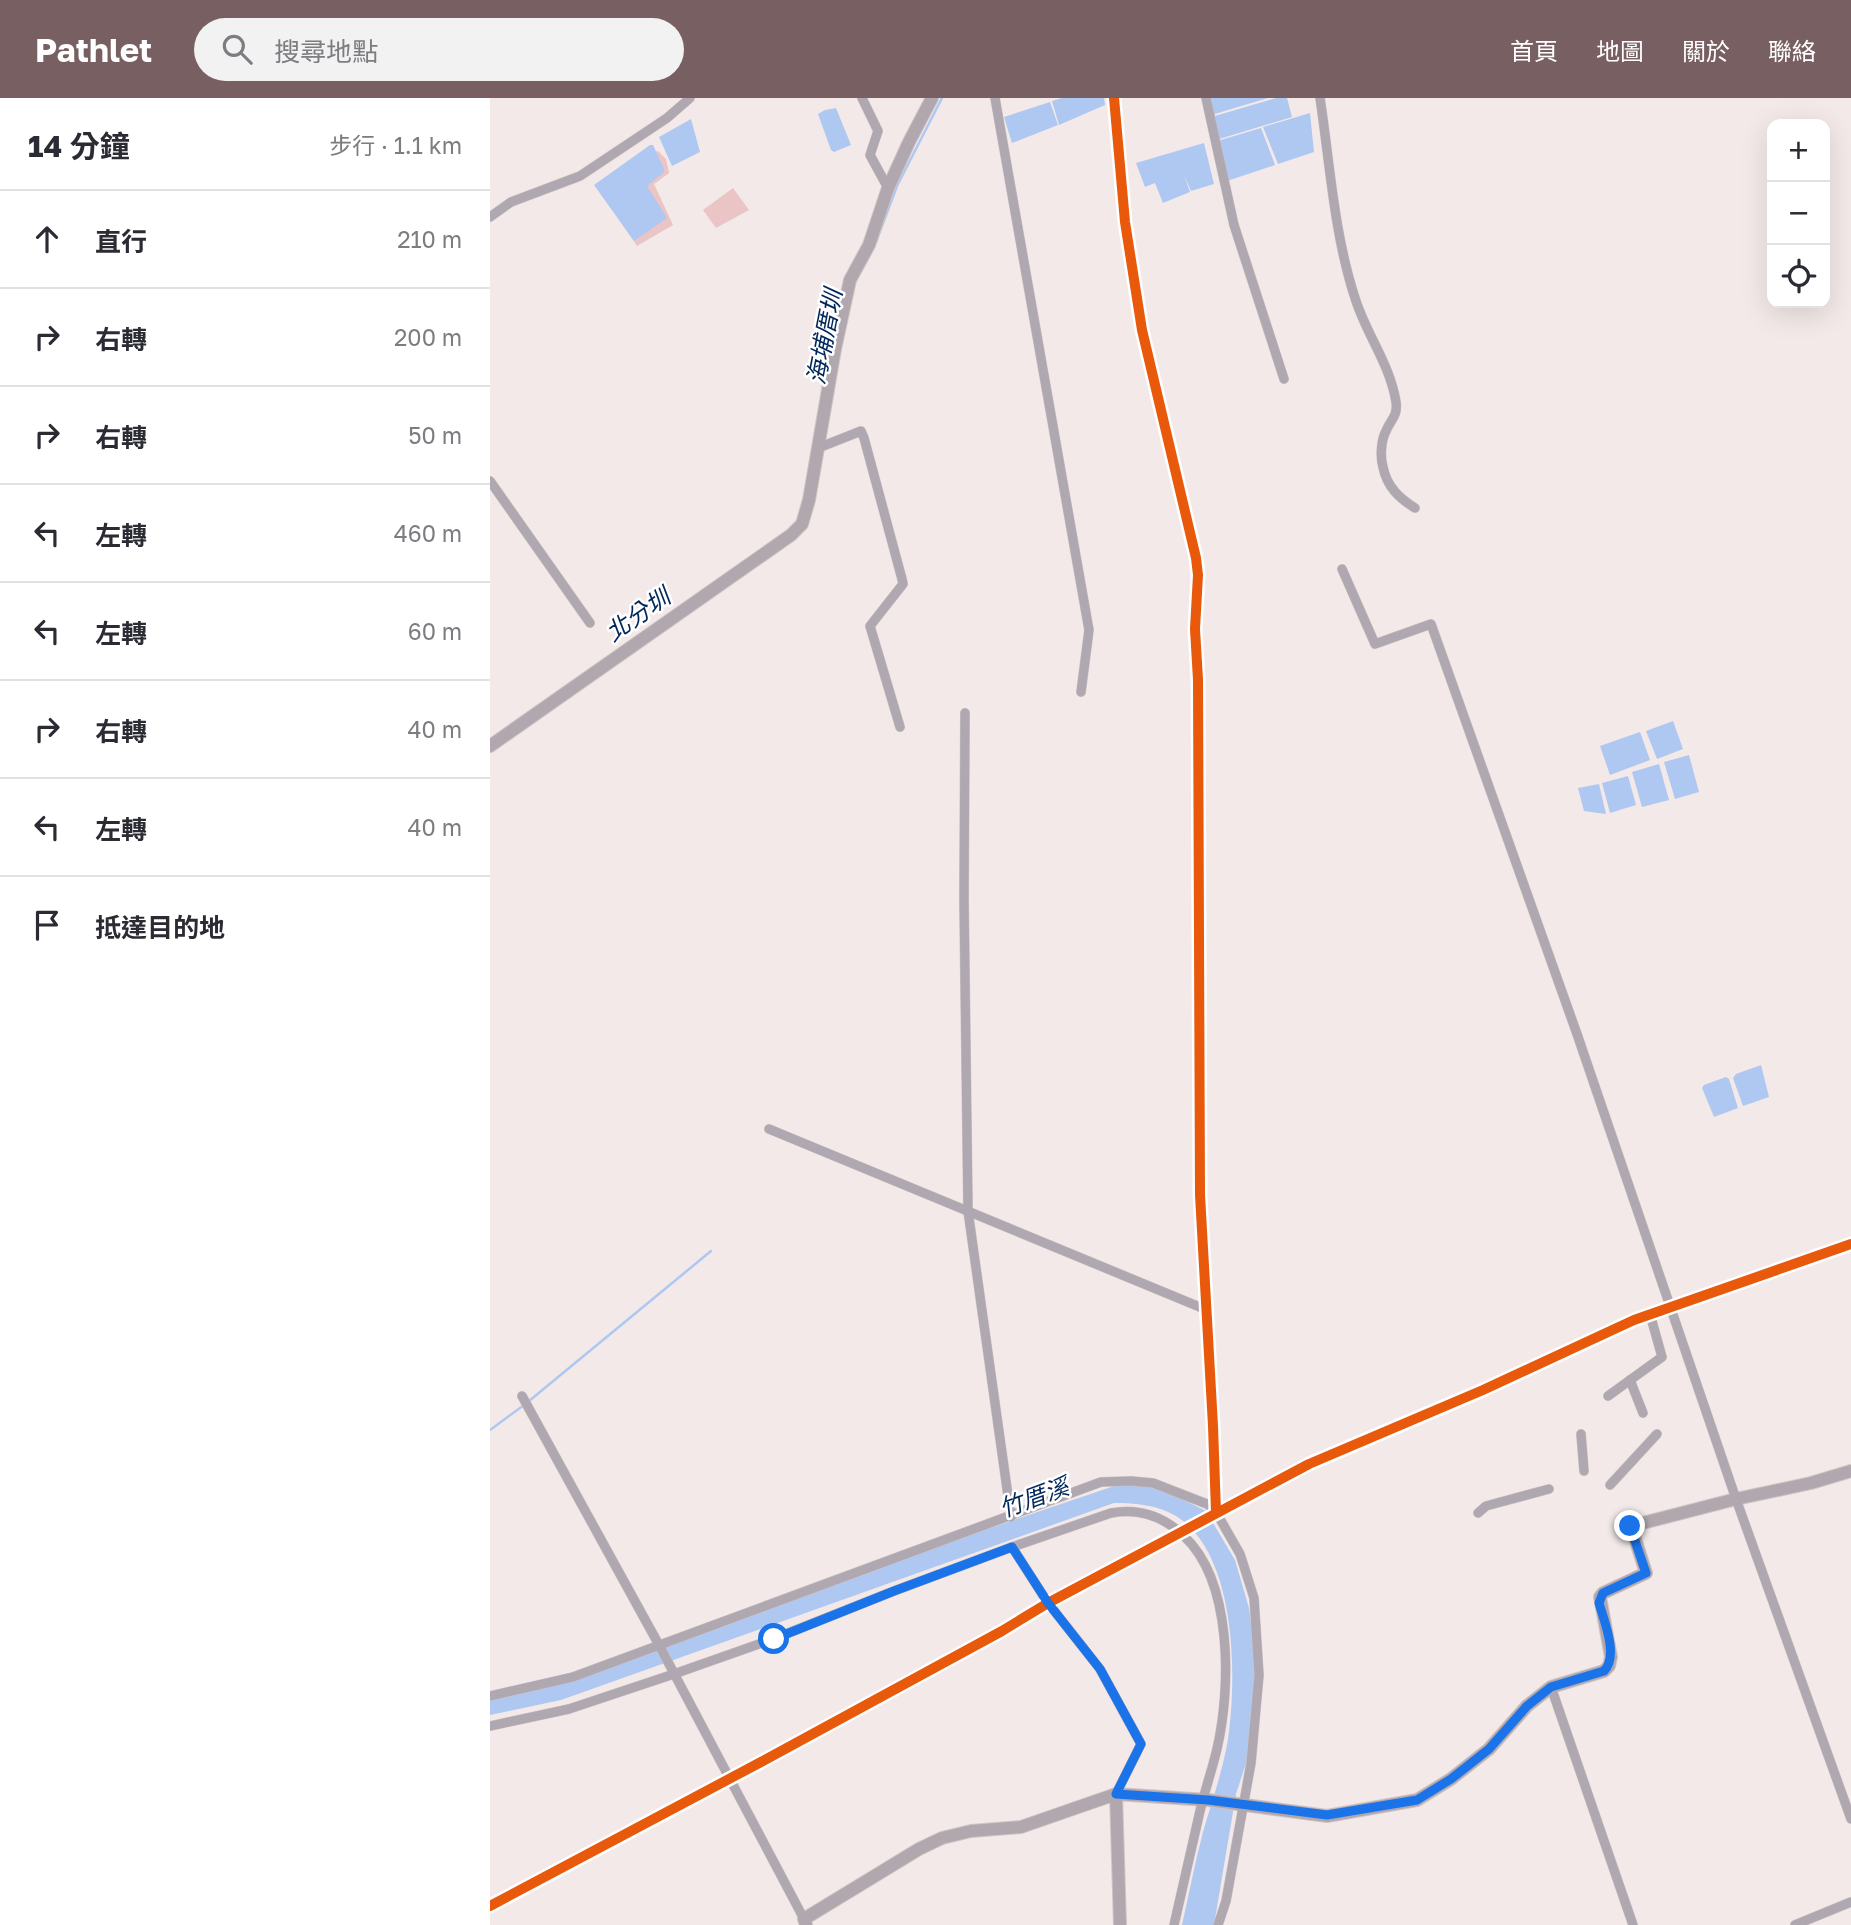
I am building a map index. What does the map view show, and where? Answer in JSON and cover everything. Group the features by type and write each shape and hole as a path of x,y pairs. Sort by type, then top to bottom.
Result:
{"street":[{"path":"490,217 511,202 580,176 667,118 690,98"},
{"path":"862,98 878,131 870,155 888,188"},
{"path":"490,746 613,654 791,535 802,524 809,500 850,280 869,246 888,188 932,98"},
{"path":"995,98 1089,630 1081,692"},
{"path":"1114,98 1125,222 1142,330 1198,575 1195,629 1198,680 1200,1195 1216,1512"},
{"path":"1206,98 1234,225 1284,379"},
{"path":"1320,98 1342,247 1354,296 1365,326 1387,369 1396,405 1396,416 1383,438 1382,465 1388,484 1400,499 1415,508"},
{"path":"818,449 860,431 864,438 903,584 870,626 900,727"},
{"path":"490,481 590,623"},
{"path":"1342,569 1375,644 1431,624 1573,1021 1736,1499 1851,1819"},
{"path":"965,713 964,899 968,1211 1011,1517"},
{"path":"769,1129 1207,1310"},
{"path":"490,1906 729,1780 1002,1631 1048,1603 1309,1464 1483,1390 1650,1314 1851,1244"},
{"path":"1608,1396 1662,1357 1650,1314"},
{"path":"1630,1380 1643,1413"},
{"path":"522,1396 659,1645 805,1922 919,1849 942,1838 971,1831 1021,1828 1116,1794 1205,1800 1327,1815 1424,1798 1489,1749 1527,1706 1551,1687 1604,1671 1609,1666 1611,1657 1600,1597 1603,1593 1646,1573 1630,1526 1851,1471"},
{"path":"1581,1434 1584,1471"},
{"path":"1610,1485 1657,1434"},
{"path":"490,1696 573,1677 1101,1482 1153,1483 1207,1504 1216,1512 1240,1554 1254,1598 1259,1657 1251,1763 1226,1901 1218,1925"},
{"path":"1478,1513 1486,1506 1549,1489"},
{"path":"490,1726 569,1709 674,1674 774,1639 1012,1547 1118,1512 1154,1516 1179,1532 1197,1549 1222,1612 1226,1675 1218,1747 1174,1925"},
{"path":"1012,1547 1048,1603 1100,1669 1141,1744 1116,1794 1120,1925"},
{"path":"1551,1687 1633,1925"},
{"path":"1795,1925 1851,1902"}],"shaded area":[{"path":"658,151 666,159 669,173 654,184 673,225 637,246 606,200 642,155"},
{"path":"733,188 749,210 716,228 703,210"}],"water":[{"path":"1062,98 1104,98 1105,105 1059,125 1052,101"},
{"path":"1203,98 1268,98 1208,116"},
{"path":"1276,98 1287,98 1292,117 1216,140 1208,118"},
{"path":"1050,102 1058,125 1012,143 1004,117"},
{"path":"836,108 851,145 834,152 818,114"},
{"path":"1310,113 1314,152 1278,164 1263,127"},
{"path":"691,119 700,152 672,166 659,137"},
{"path":"1261,128 1275,165 1224,182 1214,142"},
{"path":"1204,143 1214,184 1191,191 1184,175 1190,192 1163,203 1155,183 1145,187 1136,163"},
{"path":"653,145 664,172 647,186 667,218 634,241 594,185"},
{"path":"1673,721 1683,749 1657,759 1646,731"},
{"path":"1640,732 1650,760 1610,775 1600,746"},
{"path":"1689,755 1699,792 1675,799 1664,762"},
{"path":"1659,764 1669,800 1642,807 1632,772"},
{"path":"1628,776 1636,805 1610,813 1602,783"},
{"path":"1599,784 1606,814 1584,811 1578,788"},
{"path":"1761,1065 1769,1097 1743,1106 1733,1078 1736,1074"},
{"path":"1726,1077 1738,1108 1714,1117 1702,1088"},
{"path":"1117,1485 1154,1485 1206,1511 1235,1560 1249,1608 1257,1667 1249,1754 1236,1794 1214,1925 1182,1925 1200,1843 1228,1739 1232,1651 1228,1619 1222,1587 1211,1558 1196,1534 1176,1516 1154,1507 1114,1503 561,1700 490,1715 490,1697 595,1670 887,1563"}],"waterway":[{"name":"海埔厝圳","path":"876,242 897,186 942,98"},
{"path":"529,1401 711,1251"},
{"path":"490,1430 524,1405"}],"cycle path":[{"path":"1114,98 1125,222 1142,330 1198,575 1195,629 1198,680 1200,1195 1216,1512"},
{"path":"490,1906 1309,1464 1483,1390 1634,1320 1851,1244"}],"route":[{"path":"774,1639 1012,1547 1048,1603 1100,1669 1141,1744 1116,1794 1208,1800 1313,1815 1354,1812 1424,1798 1489,1749 1527,1706 1551,1687 1604,1671 1609,1666 1611,1657 1600,1597 1603,1593 1646,1573 1630,1526"}],"water label":[{"name":"北分圳","path":"638,615"},
{"name":"竹厝溪","path":"1034,1498"}]}
